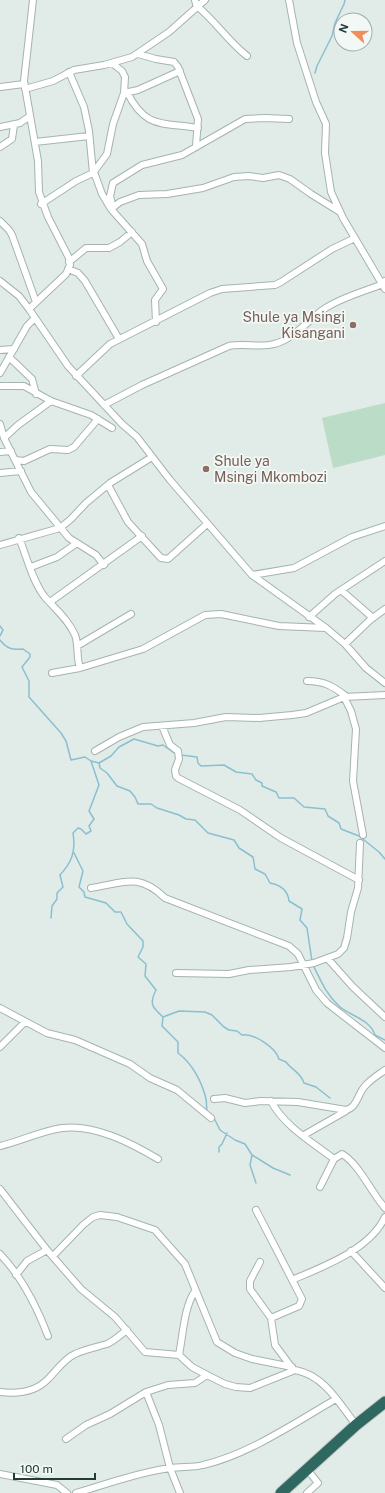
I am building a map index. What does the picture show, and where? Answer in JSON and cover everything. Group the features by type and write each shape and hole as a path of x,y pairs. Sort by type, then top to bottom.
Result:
{"highway":[{"path":"281,1493 356,1425 385,1402"}],"street":[{"path":"29,309 68,270 69,262 42,204 39,192 38,161 24,86 24,71 33,0"},
{"path":"195,0 197,7 212,20 231,43 247,56"},
{"path":"0,87 24,86 53,81 69,72 112,63 138,54 168,32 205,0"},
{"path":"104,406 142,385 228,346 244,344 268,345 284,341 324,309 349,296 384,285 340,212 331,192 325,149 326,124 316,102 297,43 289,0"},
{"path":"138,54 174,62 180,71 195,107 198,128 196,146"},
{"path":"42,204 66,187 93,172 109,149 113,124 125,93 125,77 122,71 112,63"},
{"path":"125,93 138,90 180,71"},
{"path":"69,72 84,106 93,172 102,194 142,244 147,261 163,288 155,300 156,322"},
{"path":"125,93 135,107 152,121 166,126 198,128"},
{"path":"0,127 14,125 30,116"},
{"path":"112,208 110,196 115,180 142,165 178,157 245,119 289,119"},
{"path":"0,147 12,139 14,125"},
{"path":"35,142 89,136"},
{"path":"112,208 120,202 139,195 167,194 203,188 234,177 249,176 263,178 279,175 290,179 340,212"},
{"path":"0,221 12,235 36,302"},
{"path":"69,262 86,248 109,248 132,232"},
{"path":"76,376 110,344 156,322 204,296 222,289 275,285 326,252 355,238"},
{"path":"68,270 78,273 85,281 119,339"},
{"path":"1,282 19,296 76,376 104,406 137,437 207,524 252,575 326,628 345,644 366,668 385,683"},
{"path":"0,373 27,326 35,318"},
{"path":"0,350 14,349"},
{"path":"10,357 32,379 36,394"},
{"path":"0,386 22,385 36,394 51,401 79,410 112,428"},
{"path":"4,438 18,425 51,401"},
{"path":"16,460 24,461 50,449 68,450 78,442 98,419"},
{"path":"0,424 4,438 31,492 69,538 96,555 104,565"},
{"path":"0,452 11,451"},
{"path":"0,545 20,538 60,528 86,503 108,486 136,465 152,457"},
{"path":"0,472 21,471"},
{"path":"108,486 128,522 162,558 168,559 207,524"},
{"path":"252,575 294,568 352,537 385,526"},
{"path":"50,602 104,565 142,536"},
{"path":"20,538 39,588 68,622 75,635 77,657 80,668"},
{"path":"31,567 57,557 77,543"},
{"path":"309,617 324,602 385,561"},
{"path":"341,590 373,618"},
{"path":"345,644 385,609"},
{"path":"77,646 131,614"},
{"path":"52,673 80,668 143,649 191,621 213,614 279,626 326,628"},
{"path":"307,680 323,681 334,686 345,697 351,711 356,729 353,781 363,835"},
{"path":"95,751 132,731 143,727 194,723 226,717 259,718 306,713 345,697 385,695"},
{"path":"162,726 170,745 178,752 179,759 175,770 178,778 240,810 281,838 359,880"},
{"path":"176,973 229,974 249,970 304,965 328,959 338,954 344,948 359,880 360,843"},
{"path":"91,888 126,882 144,882 156,889 165,898 285,944 294,949 304,965 316,990 327,1003 385,1048"},
{"path":"328,959 352,987 385,1018"},
{"path":"0,1008 47,1033 75,1040 130,1064 150,1078 177,1090 211,1118"},
{"path":"0,1047 25,1022"},
{"path":"304,1135 352,1107 363,1087 385,1070"},
{"path":"214,1100 225,1098 245,1102 271,1101 309,1104 346,1110"},
{"path":"271,1101 277,1112 334,1159"},
{"path":"0,1146 57,1130 76,1128 111,1137 130,1144 158,1160"},
{"path":"320,1187 334,1159 342,1154 348,1158 358,1170 385,1208"},
{"path":"0,1188 47,1250 82,1289 115,1317 144,1352 178,1354 192,1367 225,1384 250,1388 293,1369"},
{"path":"256,1210 301,1296 302,1303 299,1306 272,1318"},
{"path":"53,1256 83,1225 93,1217 100,1215 117,1217 155,1230 185,1264 217,1342 236,1353 252,1359 306,1373 321,1381 356,1425"},
{"path":"292,1280 337,1260 351,1251 374,1235 385,1218"},
{"path":"16,1275 27,1261 47,1250"},
{"path":"351,1251 385,1288"},
{"path":"0,1254 16,1275 37,1310 48,1336"},
{"path":"260,1262 249,1285 272,1318 275,1345 293,1369"},
{"path":"178,1354 184,1331 187,1308 195,1291"},
{"path":"0,1392 13,1394 36,1387 47,1380 67,1359 75,1354 108,1344 127,1330"},
{"path":"66,1439 86,1425 110,1414 146,1392 168,1384 195,1383 207,1375"},
{"path":"146,1392 159,1425 170,1468 180,1493"},
{"path":"76,1493 139,1474 170,1468 203,1466 266,1439 336,1399"},
{"path":"308,1469 318,1483 308,1493"},
{"path":"0,1474 58,1485 67,1493"}],"green space":[{"path":"385,403 385,455 333,468 322,418"}],"waterway":[{"path":"315,73 332,36 335,23 345,0"},
{"path":"0,626 3,630 0,636"},
{"path":"0,640 7,647 13,649 23,649 30,654 30,657 22,667 29,681 29,697 61,733 66,741 71,760 85,757 91,761 99,763 111,756 119,747 134,739 158,746 163,745 177,755"},
{"path":"181,755 197,757 198,763 201,766 224,765 236,772 252,774 256,780 262,783 262,786 276,792 279,798 294,798 304,807 325,809 328,816 339,823 341,829 359,836 379,852 385,859"},
{"path":"51,918 52,906 57,899 57,893 63,887 60,875 68,865 72,856 74,845 73,833 78,828 86,834 91,831 89,826 94,819 89,811 99,785 91,761"},
{"path":"99,763 100,768 107,773 117,786 130,791 138,804 151,804 157,808 179,815 186,819 195,820 208,833 234,840 239,848 253,857 255,869 265,874 270,883 283,889 287,894 289,901 302,909 300,920 307,928 312,961"},
{"path":"74,853 83,871 79,887 84,892 85,897 106,903 115,912 121,912 127,924 143,941 143,947 138,957 146,964 145,976 156,990 152,1002 154,1008 163,1017"},
{"path":"313,965 324,987 334,1001 339,1006 364,1021 369,1025 375,1035 385,1040"},
{"path":"163,1017 179,1011 205,1012 212,1015 229,1030 237,1031 242,1035 252,1036 264,1042 274,1050 279,1059 286,1062 299,1074 304,1083 316,1087 330,1098"},
{"path":"163,1017 162,1026 178,1042 178,1053 192,1067 202,1086 206,1099 207,1111"},
{"path":"214,1118 220,1130 235,1140 245,1144 252,1155 273,1168 290,1175"},
{"path":"219,1152 219,1147 227,1133"},
{"path":"252,1155 250,1165 256,1183"}],"place":[{"name":"Shule ya Msingi Kisangani","path":"353,325"},
{"name":"Shule ya Msingi Mkombozi","path":"206,469"}]}
